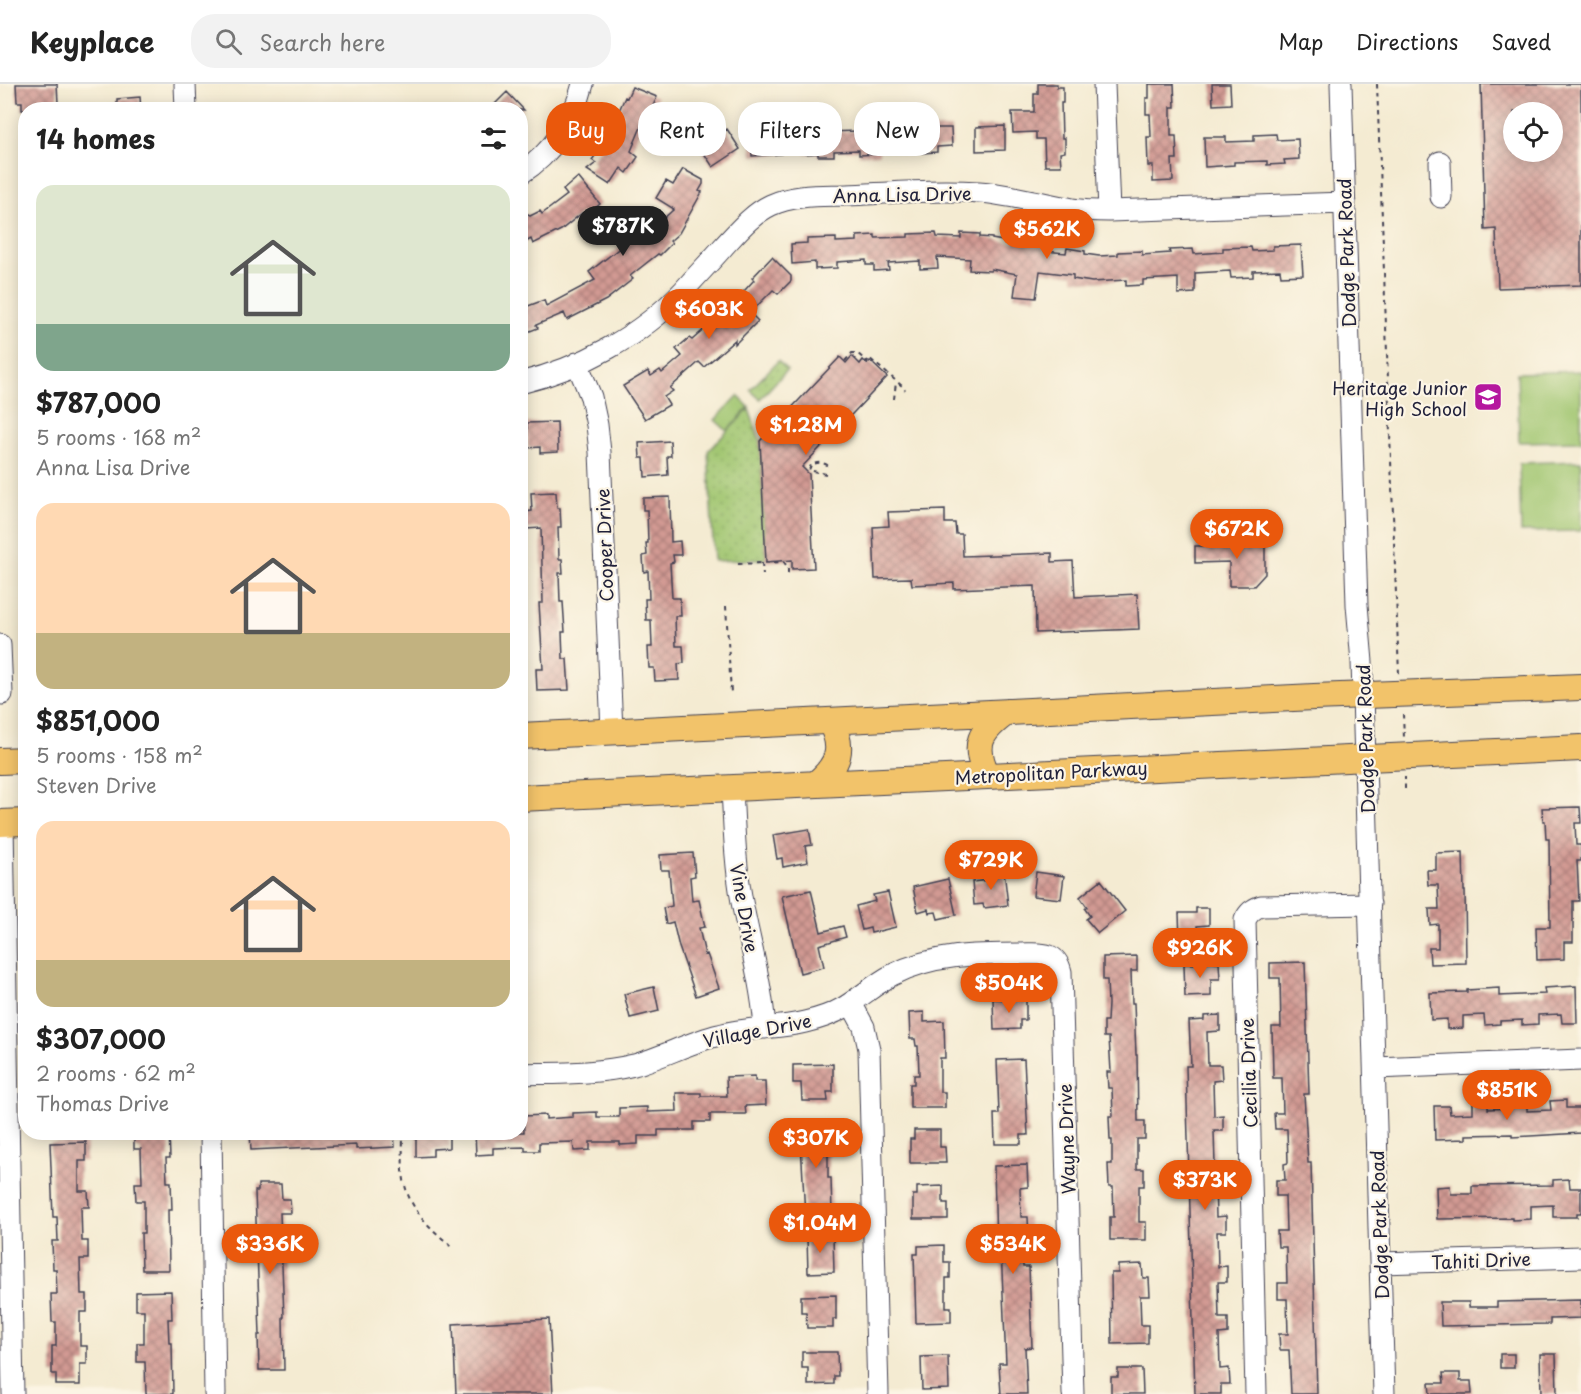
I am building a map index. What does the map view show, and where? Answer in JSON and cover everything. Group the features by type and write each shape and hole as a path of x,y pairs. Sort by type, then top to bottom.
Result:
{"main road":[{"path":"528,736 1364,695 1581,687"},
{"path":"987,776 980,758 979,743 989,727 1007,712"},
{"path":"816,784 827,775 838,755 838,738 830,721"},
{"name":"Metropolitan Parkway","path":"528,798 1581,748"},
{"path":"0,761 18,760"}],"street":[{"path":"185,84 186,102"},
{"path":"528,167 544,154 565,128 574,112 583,84"},
{"path":"1104,84 1109,211"},
{"name":"Dodge Park Road","path":"1341,84 1357,606 1364,695 1384,1394"},
{"path":"1440,162 1441,197"},
{"name":"Anna Lisa Drive","path":"528,381 577,363 618,343 636,331 681,293 747,222 772,205 793,198 978,192 1005,195 1073,209 1109,211 1345,203"},
{"name":"Cooper Drive","path":"577,363 591,397 600,452 612,731"},
{"path":"0,645 2,694"},
{"name":"Vine Drive","path":"732,788 738,875 762,993 765,1028"},
{"path":"10,823 13,1394"},
{"name":"Cecilia Drive","path":"1256,1394 1245,920 1248,914 1261,906 1370,903"},
{"name":"Village Drive","path":"528,1074 615,1069 718,1035 802,1023 842,1009 890,976 914,965 941,958 1009,954 1042,954 1054,958"},
{"name":"Wayne Drive","path":"1054,958 1061,972 1073,1394"},
{"path":"851,1003 864,1028 868,1049 878,1394"},
{"path":"1375,1068 1581,1060"},
{"path":"211,1140 215,1394"},
{"name":"Tahiti Drive","path":"1380,1263 1581,1257"}],"path":[{"path":"1377,84 1398,671"},
{"path":"845,361 850,354 855,353 867,362 869,358 905,390"},
{"path":"894,399 896,382"},
{"path":"826,474 808,471 811,465 816,463 829,466"},
{"path":"758,557 763,575"},
{"path":"738,564 784,562 788,568 788,574"},
{"path":"726,606 731,693"},
{"path":"1403,706 1404,741"},
{"path":"1405,777 1405,789"},
{"path":"403,1140 406,1189 422,1216 452,1249"}],"green space":[{"path":"778,361 787,370 760,399 750,390"},
{"path":"1581,371 1581,441 1519,442 1517,373"},
{"path":"738,396 749,407 727,431 715,420"},
{"path":"749,409 760,441 766,559 714,561 708,451"},
{"path":"1581,461 1581,531 1521,532 1519,463"}],"building":[{"path":"16,84 57,84 58,102 17,102"},
{"path":"1038,84 1057,84 1057,87 1063,87 1062,138 1065,138 1065,152 1060,153 1061,166 1045,166 1044,139 1036,139 1036,132 1013,133 1012,112 1034,112 1034,94 1038,94"},
{"path":"1149,84 1174,84 1175,107 1171,107 1171,136 1176,136 1177,159 1172,159 1173,181 1153,182 1153,166 1148,166 1147,137 1151,137 1150,114 1146,114 1146,98 1149,98"},
{"path":"1212,84 1230,84 1231,104 1213,105"},
{"path":"1481,84 1581,84 1581,285 1498,288 1496,229 1485,230"},
{"path":"632,87 657,97 655,102 638,102 638,134 631,151 638,157 627,173 621,168 610,185 587,170 596,163 592,160 595,156 626,156 626,102 623,102 625,97 627,98"},
{"path":"507,92 516,102 497,102"},
{"path":"140,97 140,102 117,102 117,99"},
{"path":"1005,126 1005,150 976,151 976,127"},
{"path":"940,128 951,128 952,146 940,147"},
{"path":"726,130 738,146 738,150 713,167 706,156 726,156"},
{"path":"854,131 854,150 842,151 842,132"},
{"path":"1276,134 1277,140 1298,139 1299,159 1284,160 1285,164 1267,165 1267,161 1234,162 1234,165 1205,167 1204,137 1226,137 1226,142 1254,141 1254,135"},
{"path":"683,169 703,180 699,191 702,192 679,233 670,241 672,243 660,255 658,254 630,276 633,279 606,300 567,320 564,313 536,325 538,328 528,332 528,306 544,300 546,306 595,280 589,272 648,226 651,230 674,209 656,198 666,181 673,185"},
{"path":"578,177 600,204 585,216 582,213 561,230 533,244 531,239 528,241 528,214 530,216 540,211 542,214 567,195 563,190"},
{"path":"936,233 937,237 961,238 961,233 980,234 980,237 1014,243 1015,238 1033,241 1033,245 1045,247 1044,251 1066,253 1067,248 1099,256 1118,255 1118,252 1142,251 1142,255 1170,253 1169,250 1193,249 1194,254 1223,252 1223,248 1251,247 1252,251 1273,250 1273,246 1301,245 1303,275 1281,276 1280,270 1253,271 1253,277 1231,278 1230,271 1195,273 1195,293 1178,294 1178,278 1143,280 1143,285 1126,286 1126,280 1092,282 1073,279 1073,275 1040,271 1036,298 1014,296 1017,274 991,269 991,271 969,270 970,259 937,257 938,268 920,269 920,261 888,263 889,270 874,271 874,265 866,265 866,260 837,262 837,268 815,269 815,262 792,264 791,244 807,243 807,239 836,238 836,242 857,241 857,236 908,237 908,234"},
{"path":"772,257 791,276 791,281 778,294 773,290 750,313 758,321 735,344 735,340 704,367 699,362 670,388 673,391 664,397 669,405 645,419 623,386 648,371 651,376 660,370 662,373 682,356 676,349 689,338 692,340 716,319 713,317 733,297 736,300 754,280 752,278"},
{"path":"852,356 860,364 863,360 867,364 870,361 887,377 802,467 809,474 814,568 792,569 792,560 766,562 760,441 840,357 846,363"},
{"path":"557,422 558,452 540,453 540,447 528,448 528,423"},
{"path":"670,441 671,456 667,456 668,475 645,477 644,458 640,458 639,443"},
{"path":"556,492 557,508 560,508 559,559 562,559 563,573 559,573 560,602 563,602 565,632 562,632 563,659 567,659 569,690 537,691 536,669 543,669 539,603 543,603 541,528 528,529 528,512 532,511 531,493"},
{"path":"670,497 671,542 680,541 681,555 673,555 674,562 670,563 672,598 680,598 681,616 675,616 676,646 683,646 684,663 678,664 679,680 655,681 654,668 649,668 648,647 652,647 651,620 646,620 645,599 649,599 648,571 644,572 643,556 647,555 646,543 648,543 647,510 643,510 643,498"},
{"path":"945,510 945,523 955,523 956,534 962,534 963,556 1052,553 1052,562 1073,561 1075,597 1137,594 1139,629 1036,633 1035,586 954,589 954,583 912,585 911,578 875,579 873,527 889,526 888,512"},
{"path":"1265,539 1265,574 1254,586 1229,586 1229,562 1195,563 1195,546 1228,546 1228,540"},
{"path":"1580,807 1581,823 1575,823 1576,845 1581,845 1581,861 1577,861 1579,901 1573,901 1573,942 1564,942 1564,959 1537,960 1536,927 1550,927 1549,839 1546,839 1542,808"},
{"path":"809,829 812,845 805,846 808,862 783,867 782,858 777,859 773,835"},
{"path":"1463,852 1466,963 1430,964 1429,948 1438,948 1438,924 1430,925 1429,909 1439,909 1438,885 1428,885 1427,870 1436,870 1436,853"},
{"path":"693,853 695,876 690,877 692,901 699,900 705,927 699,928 705,955 707,954 719,988 696,996 673,922 666,924 663,908 672,906 669,870 661,870 660,855"},
{"path":"1004,871 1008,905 984,908 983,904 974,905 972,882 989,880 988,873"},
{"path":"1036,872 1064,876 1061,899 1033,896"},
{"path":"948,879 956,915 938,919 936,912 929,913 928,909 918,912 913,887"},
{"path":"1101,880 1125,911 1098,933 1086,919 1090,916 1080,897"},
{"path":"811,890 821,932 843,926 846,937 819,945 824,967 800,973 782,896"},
{"path":"888,892 896,927 871,933 870,928 862,930 856,906 875,901 873,895"},
{"path":"1196,908 1209,908 1209,925 1197,926 1198,940 1180,941 1179,913 1196,913"},
{"path":"1137,956 1137,971 1131,971 1132,1003 1134,1003 1137,1055 1138,1121 1145,1121 1145,1139 1137,1139 1137,1169 1144,1169 1144,1186 1139,1186 1139,1222 1146,1222 1146,1240 1110,1240 1110,1217 1114,1217 1113,1187 1109,1187 1108,1164 1112,1164 1112,1140 1110,1140 1109,1116 1113,1116 1112,1088 1108,1088 1107,1072 1111,1072 1109,1037 1104,1037 1104,1021 1107,1021 1108,1004 1107,980 1103,980 1103,957"},
{"path":"1305,962 1309,1094 1304,1094 1308,1163 1311,1163 1317,1394 1291,1394 1289,1350 1280,1350 1279,1334 1288,1334 1287,1299 1278,1299 1278,1283 1287,1283 1286,1247 1278,1247 1277,1231 1286,1231 1285,1196 1276,1196 1276,1180 1285,1180 1284,1164 1288,1163 1287,1129 1275,1129 1274,1113 1283,1113 1282,1078 1273,1078 1272,1027 1281,1027 1280,978 1270,978 1270,963"},
{"path":"1219,963 1220,979 1211,979 1211,996 1185,997 1184,964"},
{"path":"1576,986 1577,1023 1562,1023 1561,1014 1538,1015 1538,1024 1522,1025 1522,1020 1500,1021 1500,1024 1485,1025 1484,1015 1463,1016 1463,1028 1447,1029 1447,1019 1431,1020 1430,993 1499,988 1499,996 1545,994 1544,988"},
{"path":"654,987 659,1011 630,1018 624,994"},
{"path":"993,999 1026,999 1026,1020 1020,1020 1020,1029 994,1030"},
{"path":"924,1012 924,1022 944,1021 945,1058 940,1058 940,1092 945,1092 945,1108 910,1108 910,1084 914,1084 914,1075 919,1075 918,1046 916,1046 915,1039 910,1039 909,1013"},
{"path":"1220,1015 1220,1031 1207,1032 1208,1065 1221,1065 1222,1080 1213,1081 1214,1116 1223,1115 1223,1131 1214,1131 1215,1165 1223,1165 1224,1181 1215,1181 1216,1217 1226,1216 1226,1232 1217,1232 1218,1267 1227,1266 1227,1282 1218,1282 1219,1318 1228,1318 1228,1333 1219,1334 1220,1369 1229,1368 1230,1384 1221,1384 1221,1394 1195,1394 1186,1066 1191,1066 1189,1021 1204,1020 1204,1016"},
{"path":"1024,1059 1028,1135 1021,1135 1021,1144 995,1144 994,1114 999,1114 997,1060"},
{"path":"833,1064 833,1092 827,1092 828,1101 802,1101 801,1083 793,1083 793,1065"},
{"path":"755,1076 755,1081 765,1081 766,1105 745,1106 746,1114 710,1114 710,1122 694,1122 694,1130 658,1130 658,1136 638,1136 638,1144 590,1142 590,1150 574,1151 573,1142 539,1143 539,1151 525,1151 525,1147 493,1148 493,1154 476,1155 475,1140 528,1140 528,1116 546,1115 546,1119 573,1117 573,1113 597,1112 597,1117 619,1117 619,1108 647,1107 647,1112 677,1111 676,1093 727,1096 726,1077"},
{"path":"1566,1100 1566,1108 1581,1108 1581,1133 1512,1137 1512,1134 1466,1135 1466,1139 1435,1140 1434,1106 1449,1106 1450,1114 1473,1113 1473,1101 1488,1101 1488,1109 1512,1108 1511,1104 1527,1103 1527,1111 1551,1110 1550,1101"},
{"path":"831,1127 832,1154 828,1154 828,1178 831,1178 832,1214 805,1215 801,1144 796,1144 795,1128"},
{"path":"914,1130 940,1130 940,1147 945,1147 946,1163 910,1163 910,1139 914,1139"},
{"path":"134,1140 169,1140 170,1158 166,1158 167,1182 171,1182 172,1210 168,1210 169,1270 142,1270 141,1233 144,1233 144,1201 136,1201 135,1183 142,1183 141,1149 134,1149"},
{"path":"250,1140 395,1140 395,1147 356,1149 356,1145 251,1150"},
{"path":"416,1140 449,1140 449,1148 433,1149 433,1156 416,1157"},
{"path":"86,1142 86,1161 79,1161 79,1191 88,1191 89,1207 81,1207 82,1241 88,1241 88,1259 80,1259 81,1294 87,1294 87,1312 80,1312 80,1346 87,1346 87,1364 80,1364 80,1385 56,1385 56,1374 52,1374 52,1346 56,1346 56,1322 52,1322 51,1294 57,1294 52,1241 58,1241 57,1217 53,1217 50,1143"},
{"path":"1027,1165 1028,1187 1020,1188 1021,1217 1028,1217 1029,1239 1022,1239 1023,1267 1029,1267 1032,1347 1025,1348 1027,1394 1001,1394 999,1363 1006,1363 1001,1248 996,1248 994,1166"},
{"path":"1569,1179 1570,1188 1581,1188 1581,1213 1577,1213 1577,1217 1553,1217 1553,1205 1531,1206 1531,1219 1437,1219 1436,1187 1450,1186 1451,1194 1472,1194 1472,1186 1553,1185 1553,1180"},
{"path":"258,1184 281,1184 282,1199 290,1199 291,1213 280,1213 284,1370 259,1370 255,1191 258,1191"},
{"path":"943,1186 943,1203 948,1203 948,1219 913,1219 913,1195 917,1195 917,1187"},
{"path":"833,1236 834,1272 808,1273 807,1237"},
{"path":"944,1245 944,1262 950,1262 950,1278 946,1278 946,1307 951,1307 951,1322 916,1323 914,1254 918,1254 918,1246"},
{"path":"1142,1264 1143,1278 1149,1278 1150,1296 1140,1296 1141,1325 1148,1325 1148,1343 1112,1344 1111,1273 1118,1273 1118,1265"},
{"path":"171,1291 172,1319 168,1319 169,1343 172,1343 173,1394 146,1394 145,1362 137,1362 137,1343 144,1343 144,1310 136,1310 136,1292"},
{"path":"836,1295 836,1319 833,1319 833,1328 807,1328 806,1312 801,1312 801,1296"},
{"path":"1581,1300 1581,1318 1550,1319 1550,1324 1441,1326 1440,1302 1469,1302 1469,1307 1497,1307 1497,1302"},
{"path":"549,1319 553,1394 456,1394 453,1324"},
{"path":"802,1352 837,1352 838,1376 834,1376 834,1384 808,1385 808,1368 802,1368"},
{"path":"1500,1354 1514,1354 1514,1368 1500,1368"},
{"path":"1540,1354 1556,1354 1557,1394 1541,1394"},
{"path":"948,1356 949,1389 922,1390 921,1357"},
{"path":"1118,1369 1142,1369 1143,1394 1111,1394 1111,1377 1118,1377"},
{"path":"1443,1373 1460,1373 1460,1381 1471,1381 1472,1394 1430,1394 1429,1383 1444,1383"}],"place":[{"name":"Heritage Junior High School","path":"1488,397"}]}
